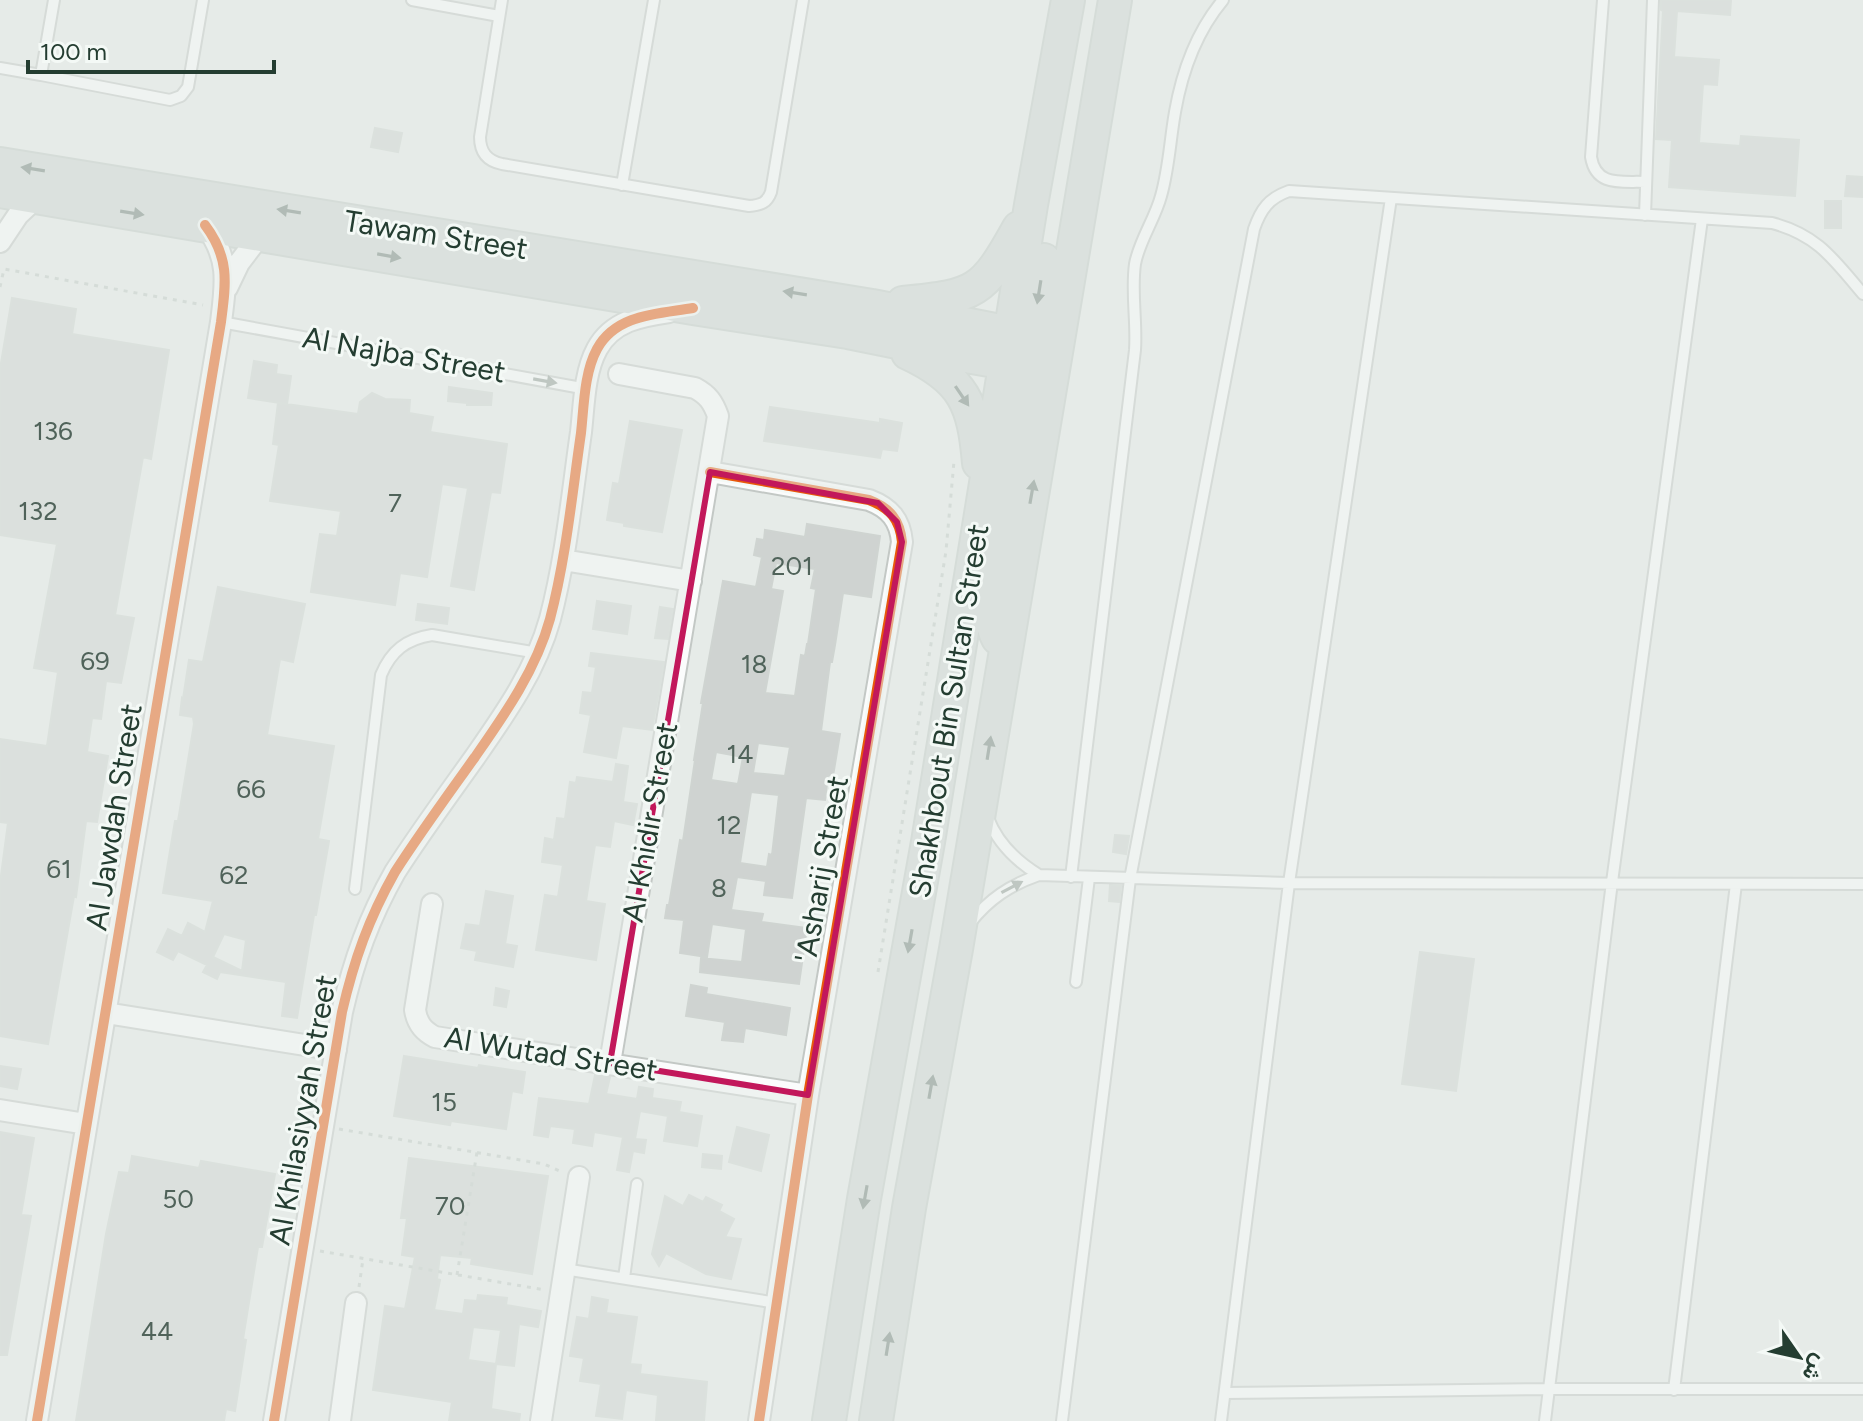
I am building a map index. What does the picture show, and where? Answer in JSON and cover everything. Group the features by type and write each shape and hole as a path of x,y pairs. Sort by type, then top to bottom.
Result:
{"main road":[{"name":"Shakhbout Bin Sultan Street","path":"876,1421 909,1208 956,949 1005,650 1031,351 1031,205 1068,0"},
{"name":"Shakhbout Bin Sultan Street","path":"829,1421 983,505 1031,351 1104,63 1115,0"},
{"path":"1031,351 1068,109 1069,89 1060,49"},
{"name":"Tawam Street","path":"0,164 872,306"},
{"name":"Tawam Street","path":"0,191 848,332"},
{"path":"872,306 937,300 976,288 1001,260 1031,205"},
{"path":"872,306 948,321 1031,351"},
{"path":"848,332 869,330 944,342 955,335 954,326 948,321"},
{"path":"848,332 972,357 1031,351"},
{"path":"848,332 914,356 948,378 961,391 975,424 983,505"}],"street":[{"path":"1104,63 1120,27 1127,0"},
{"path":"0,242 18,215 36,198"},
{"name":"Al Jawdah Street","path":"37,1421 221,322 225,270 219,246 205,225"},
{"name":"Al Jawdah Street","path":"224,296 239,263 261,234"},
{"name":"Al Khilasiyyah Street","path":"274,1421 336,1050 360,945 381,895 409,849 501,720 538,653 550,620 563,560 587,389 596,351 617,326 642,316 693,308"},
{"name":"Al Khidir Street","path":"610,1063 718,416 706,394 695,388 619,374"},
{"name":"'Asharij Street","path":"710,472 869,500 892,513 901,531 901,552 808,1095 759,1421"},
{"path":"563,560 691,581"},
{"name":"Al Wutad Street","path":"432,904 415,1010 416,1019 427,1033 444,1039 808,1095"},
{"path":"106,1013 336,1050"},
{"path":"0,1110 86,1124"},
{"path":"541,1421 578,1181"},
{"path":"340,1421 356,1303"}],"lane":[{"path":"41,75 54,0"},
{"path":"0,68 170,100 181,96 188,87 203,0"},
{"path":"412,0 499,16"},
{"path":"502,0 480,137 483,152 495,163 749,206 764,203 771,192 803,0"},
{"path":"622,185 654,0"},
{"path":"1071,877 1135,350 1135,262 1161,196 1175,111 1186,70 1202,31 1223,0"},
{"path":"1603,0 1592,165 1608,181 1645,182"},
{"path":"1645,215 1653,0"},
{"path":"1062,1421 1130,879 1248,260 1259,215 1266,203 1289,191 1772,223 1805,235 1819,245 1863,294"},
{"path":"1221,1421 1289,883 1391,198"},
{"path":"1545,1421 1612,882 1702,219"},
{"name":"Al Najba Street","path":"221,322 587,389"},
{"path":"355,889 381,675 395,651 419,637 432,635 538,653"},
{"path":"982,793 990,824 997,837 1015,859 1039,875"},
{"path":"956,949 970,923 989,902 1012,886 1039,875 1289,883 1863,884"},
{"path":"1076,982 1089,878"},
{"path":"1674,1390 1736,884"},
{"path":"624,1278 637,1184"},
{"path":"564,1269 777,1303"},
{"path":"1225,1393 1863,1389"}],"path":[{"path":"0,287 4,269 205,305 203,317 221,322"},
{"path":"877,983 946,551 954,458"},
{"path":"323,1126 551,1166 578,1181"},
{"path":"457,1275 477,1152"},
{"path":"303,1248 561,1293"},
{"path":"356,1303 363,1259"}],"highlighted area":[{"path":"710,472 878,503 897,522 902,542 808,1095 610,1063"}],"building":[{"path":"1661,0 1731,0 1730,15 1677,11 1674,57 1719,60 1717,85 1703,84 1699,143 1740,146 1741,136 1799,140 1795,196 1669,187 1672,140 1656,139"},
{"path":"375,128 402,133 398,152 371,147"},
{"path":"1847,176 1863,177 1863,197 1845,196"},
{"path":"1825,201 1841,201 1841,228 1825,228"},
{"path":"12,298 76,309 72,334 169,350 151,459 143,457 115,615 134,618 121,683 106,681 101,719 92,718 87,752 108,756 97,822 86,821 76,897 48,1044 0,1036 0,883 8,823 0,822 0,739 47,746 58,672 34,668 57,544 0,535 0,369"},
{"path":"254,361 277,365 276,374 291,376 287,404 248,398"},
{"path":"449,387 492,393 491,405 448,401"},
{"path":"372,393 385,399 410,400 409,413 433,417 430,432 507,444 500,493 491,492 474,590 451,586 468,488 442,484 427,577 400,573 395,605 311,592 320,534 337,536 341,511 270,501 279,445 273,444 278,403 358,414 360,402"},
{"path":"770,407 880,423 880,419 902,423 897,451 882,449 880,458 764,441"},
{"path":"630,421 682,430 662,532 607,520 613,483 619,484"},
{"path":"807,524 880,536 871,597 843,593 821,731 840,734 833,776 828,775 825,800 806,798 792,898 764,895 766,881 737,877 731,910 763,914 761,922 807,928 799,984 700,972 701,958 742,962 746,929 712,924 707,957 680,953 684,920 665,918 680,840 683,841 701,703 723,581 756,587 762,557 754,555 757,539 764,540 765,530 805,537","holes":["776,563 815,569 811,588 816,589 808,644 805,656 801,655 795,696 765,693 783,591 771,589","758,743 790,747 785,776 753,773","716,752 743,757 738,784 711,780","751,792 779,795 772,855 769,854 767,867 740,863"]},
{"path":"218,587 305,604 293,662 280,659 267,735 334,746 318,839 329,841 297,1018 282,1016 286,982 220,972 217,979 203,972 207,965 178,951 173,960 157,952 168,929 182,936 188,923 205,932 213,901 163,893 194,724 193,717 180,715 182,698 189,660 203,662","holes":["224,934 246,940 242,971 213,957"]},
{"path":"597,601 631,606 627,634 593,629"},
{"path":"418,604 449,608 447,624 416,620"},
{"path":"660,607 673,609 668,639 655,638"},
{"path":"591,653 664,662 652,730 622,726 616,758 584,752 591,715 580,713 583,692 592,693 596,667 589,666"},
{"path":"616,764 628,766 623,802 637,804 633,825 614,821 610,847 595,845 586,901 605,904 596,960 536,950 545,895 558,897 563,865 542,862 545,838 554,840 557,818 565,819 570,782 576,783 577,777 613,782"},
{"path":"1115,835 1129,836 1126,854 1113,852"},
{"path":"1110,885 1121,886 1119,902 1109,901"},
{"path":"486,891 513,896 505,944 517,946 513,967 475,960 477,951 461,948 466,924 480,926"},
{"path":"1420,952 1474,959 1456,1091 1402,1084"},
{"path":"691,985 707,988 706,994 790,1008 786,1035 745,1028 743,1042 722,1040 725,1022 686,1016"},
{"path":"496,988 509,991 506,1007 494,1005"},
{"path":"404,1056 525,1072 522,1093 512,1091 506,1129 451,1121 450,1125 394,1116"},
{"path":"0,1066 21,1069 17,1089 0,1086"},
{"path":"595,1075 610,1077 606,1094 637,1099 639,1087 653,1089 652,1098 681,1102 679,1112 702,1116 697,1146 664,1141 668,1116 640,1111 635,1139 646,1140 644,1153 633,1151 629,1172 617,1170 623,1137 594,1132 592,1146 573,1143 575,1129 550,1126 548,1137 534,1135 539,1098 589,1104"},
{"path":"737,1127 769,1135 761,1171 729,1162"},
{"path":"0,1132 34,1138 21,1215 31,1216 7,1355 0,1355"},
{"path":"703,1154 722,1156 721,1169 702,1167"},
{"path":"132,1156 199,1168 201,1161 275,1174 262,1247 258,1247 235,1411 226,1409 224,1421 76,1421 119,1172 129,1173"},
{"path":"409,1158 548,1176 532,1274 471,1264 472,1258 440,1255 437,1279 440,1280 434,1310 463,1314 465,1300 477,1301 478,1295 507,1298 506,1305 541,1311 538,1327 519,1324 514,1366 496,1364 491,1409 520,1414 519,1421 449,1421 452,1402 373,1390 385,1306 405,1309 415,1257 402,1255 407,1218 401,1218","holes":["473,1327 501,1330 496,1364 468,1360"]},
{"path":"689,1195 703,1202 706,1197 722,1205 719,1211 734,1219 725,1237 741,1239 731,1279 706,1274 666,1253 659,1266 652,1254 665,1196 683,1206"},
{"path":"592,1297 608,1300 606,1313 637,1317 630,1364 641,1365 640,1374 707,1382 704,1421 656,1421 658,1395 626,1390 622,1419 596,1416 601,1384 580,1381 584,1358 570,1356 577,1317 589,1319"}],"cycle path":[{"path":"37,1421 221,322 224,271 219,249 205,225"},
{"path":"274,1421 342,1012 363,940 395,872 508,708 537,656 556,596 587,379 597,349 605,337 626,322 652,314 693,308"},
{"path":"710,472 869,500 893,516 902,542 808,1095 759,1421"}]}
